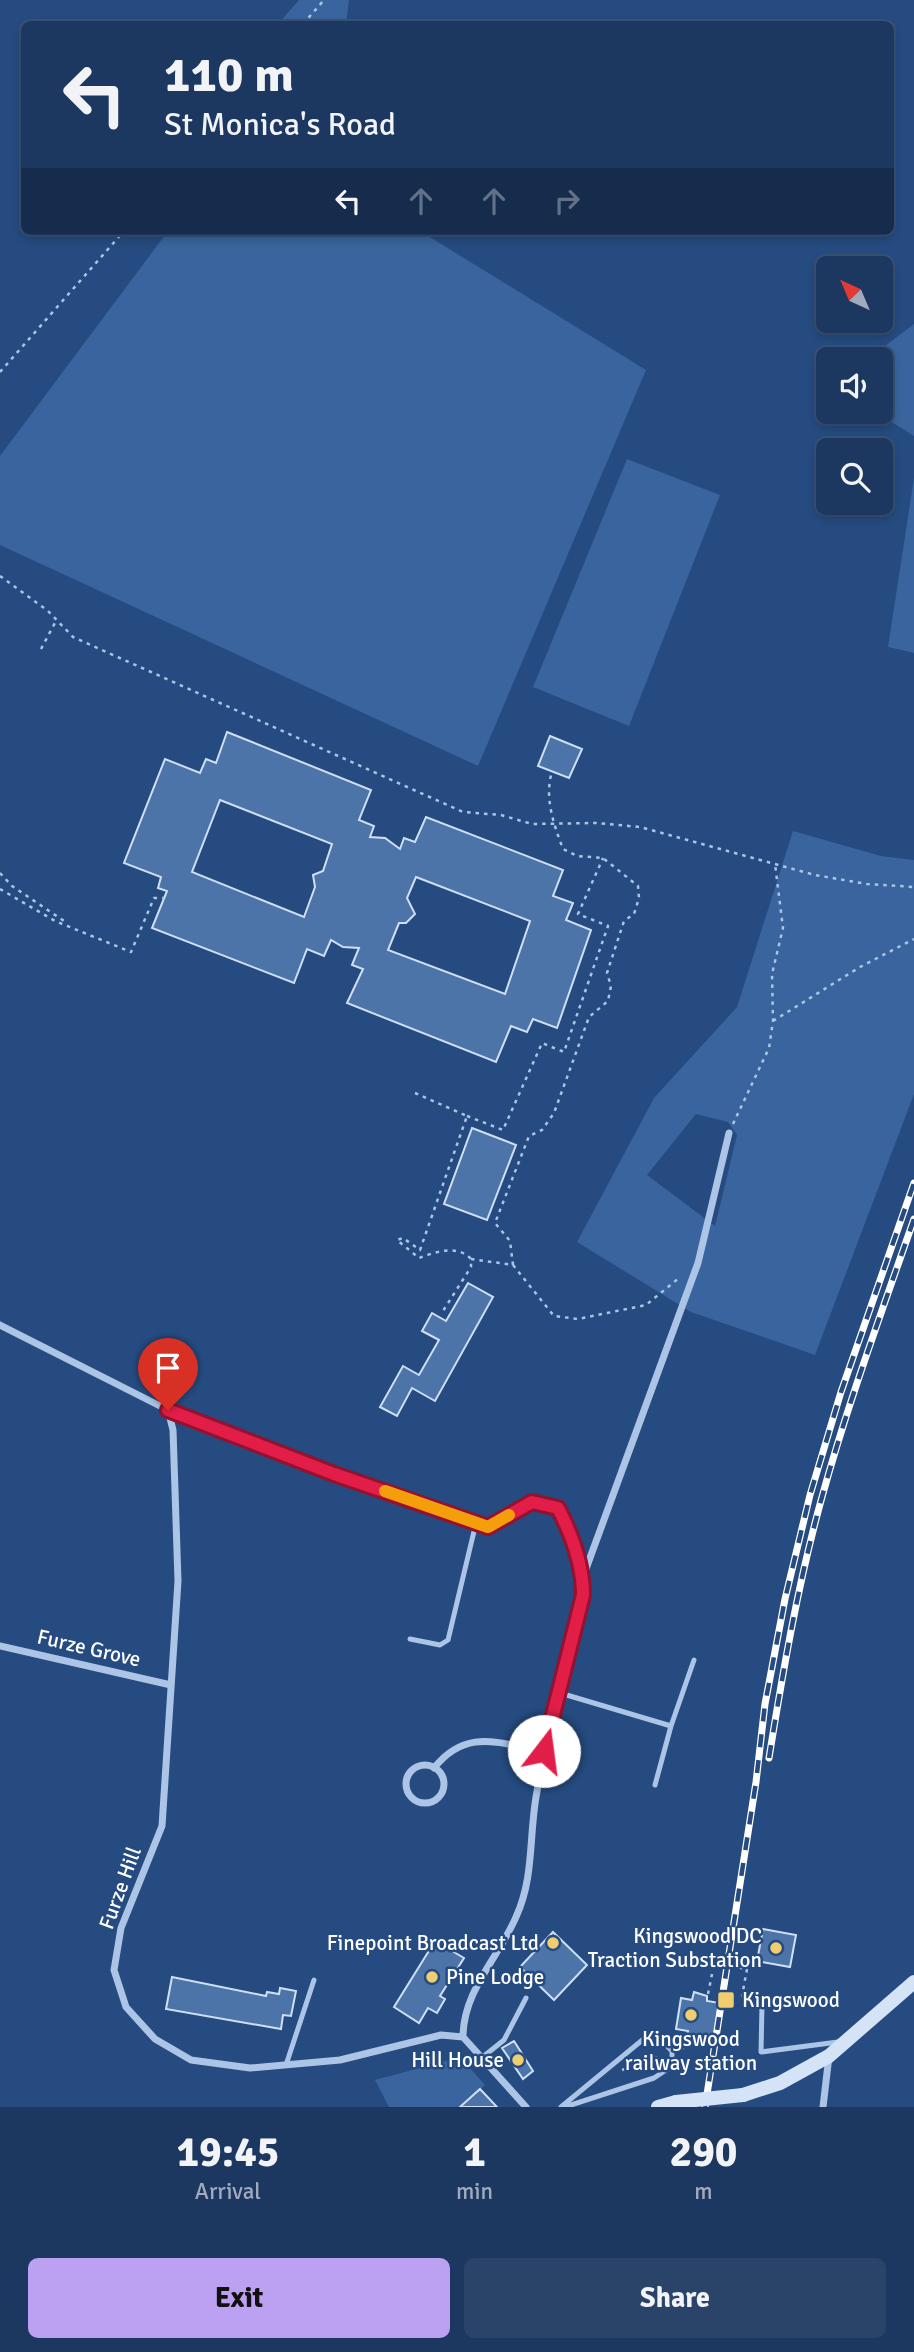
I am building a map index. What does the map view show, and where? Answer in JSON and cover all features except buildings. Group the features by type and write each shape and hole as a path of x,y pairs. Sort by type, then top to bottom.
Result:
{"main road":[{"path":"658,2107 676,2102 743,2095 780,2083 829,2056 914,1982"}],"street":[{"path":"583,1577 698,1263 729,1133"},
{"path":"0,1325 168,1410 334,1474 488,1527 532,1502 558,1508 575,1545 583,1577 583,1595 544,1751 530,1829 531,1864 526,1894 463,2019 463,2037 484,2056 526,2107"},
{"name":"Furze Hill","path":"168,1410 173,1430 178,1581 162,1826 121,1928 114,1970 126,2007 155,2039 191,2060 250,2068 340,2060 441,2035 463,2037"},
{"name":"Furze Grove","path":"0,1646 171,1685"},
{"path":"434,1768 450,1751 462,1743 475,1740 544,1751"},
{"path":"418,1767 434,1768 443,1779 441,1795 428,1803 417,1801 407,1791 407,1778 418,1767"},
{"path":"823,2107 829,2056"}],"lane":[{"path":"411,1639 440,1645 448,1640 476,1522"},
{"path":"654,1785 694,1660"},
{"path":"560,1693 671,1726"},
{"path":"286,2065 314,1980"},
{"path":"484,2056 505,2040 526,1998"},
{"path":"762,2005 761,2052 845,2042"},
{"path":"650,2036 657,2036 666,2042 672,2051 672,2066 654,2078 563,2107 650,2036"}],"path":[{"path":"306,21 324,0"},
{"path":"0,371 27,345 121,235"},
{"path":"0,576 17,586 73,637 463,812 501,815 532,824 596,823 640,827 775,864 867,884 914,887"},
{"path":"41,649 57,621"},
{"path":"551,775 549,801 563,849 577,856 603,858 633,881 638,887 639,898 634,914 624,921 607,972 611,986 608,1001 590,1017 554,1113 542,1130 529,1136 495,1223 510,1241 513,1265 554,1316 578,1319 646,1305 698,1263"},
{"path":"415,1093 503,1130 542,1043 564,1052 608,926 578,914 603,858"},
{"path":"729,1133 769,1048 773,1021 772,974 783,928 775,864"},
{"path":"0,873 12,886 67,923"},
{"path":"0,889 45,916 131,951 154,898 164,898"},
{"path":"773,1021 860,967 914,939"},
{"path":"467,1116 420,1250 403,1238 397,1240 399,1245 419,1258 441,1250 466,1254 471,1259 513,1265"},
{"path":"443,1311 471,1267 471,1259"},
{"path":"709,1994 714,1964 747,1969 742,1996"},
{"path":"615,2063 624,2071 672,2051 700,2043"}],"shaded area":[{"path":"299,0 349,0 346,21 281,21"},
{"path":"165,235 427,235 646,370 478,766 0,545 0,456"},
{"path":"914,324 914,436 893,423 893,347 884,347"},
{"path":"627,459 720,495 629,726 533,687"},
{"path":"914,478 914,653 888,647"},
{"path":"793,831 881,856 914,860 914,1094 815,1355 691,1312 577,1242 654,1098 737,1007","holes":["696,1114 728,1122 737,1135 715,1226 647,1175"]},
{"path":"460,2057 485,2085 460,2107 389,2107 375,2080"}],"railway":[{"path":"705,2107 756,1782 765,1704 785,1599 810,1495 841,1392 914,1183"},
{"path":"769,1758 798,1594 813,1529 854,1392 914,1219"}],"slow traffic":[{"path":"385,1491 488,1527 509,1515"}],"place":[{"name":"Finepoint Broadcast Ltd","path":"553,1943"},
{"name":"Kingswood DC Traction Substation","path":"776,1948"},
{"name":"Pine Lodge","path":"432,1977"},
{"name":"Kingswood","path":"726,2000"},
{"name":"Kingswood railway station","path":"691,2015"},
{"name":"Hill House","path":"518,2060"}],"route":[{"path":"168,1410 334,1474 488,1527 532,1502 546,1503 558,1508 575,1545 583,1577 583,1595 544,1751"}]}
